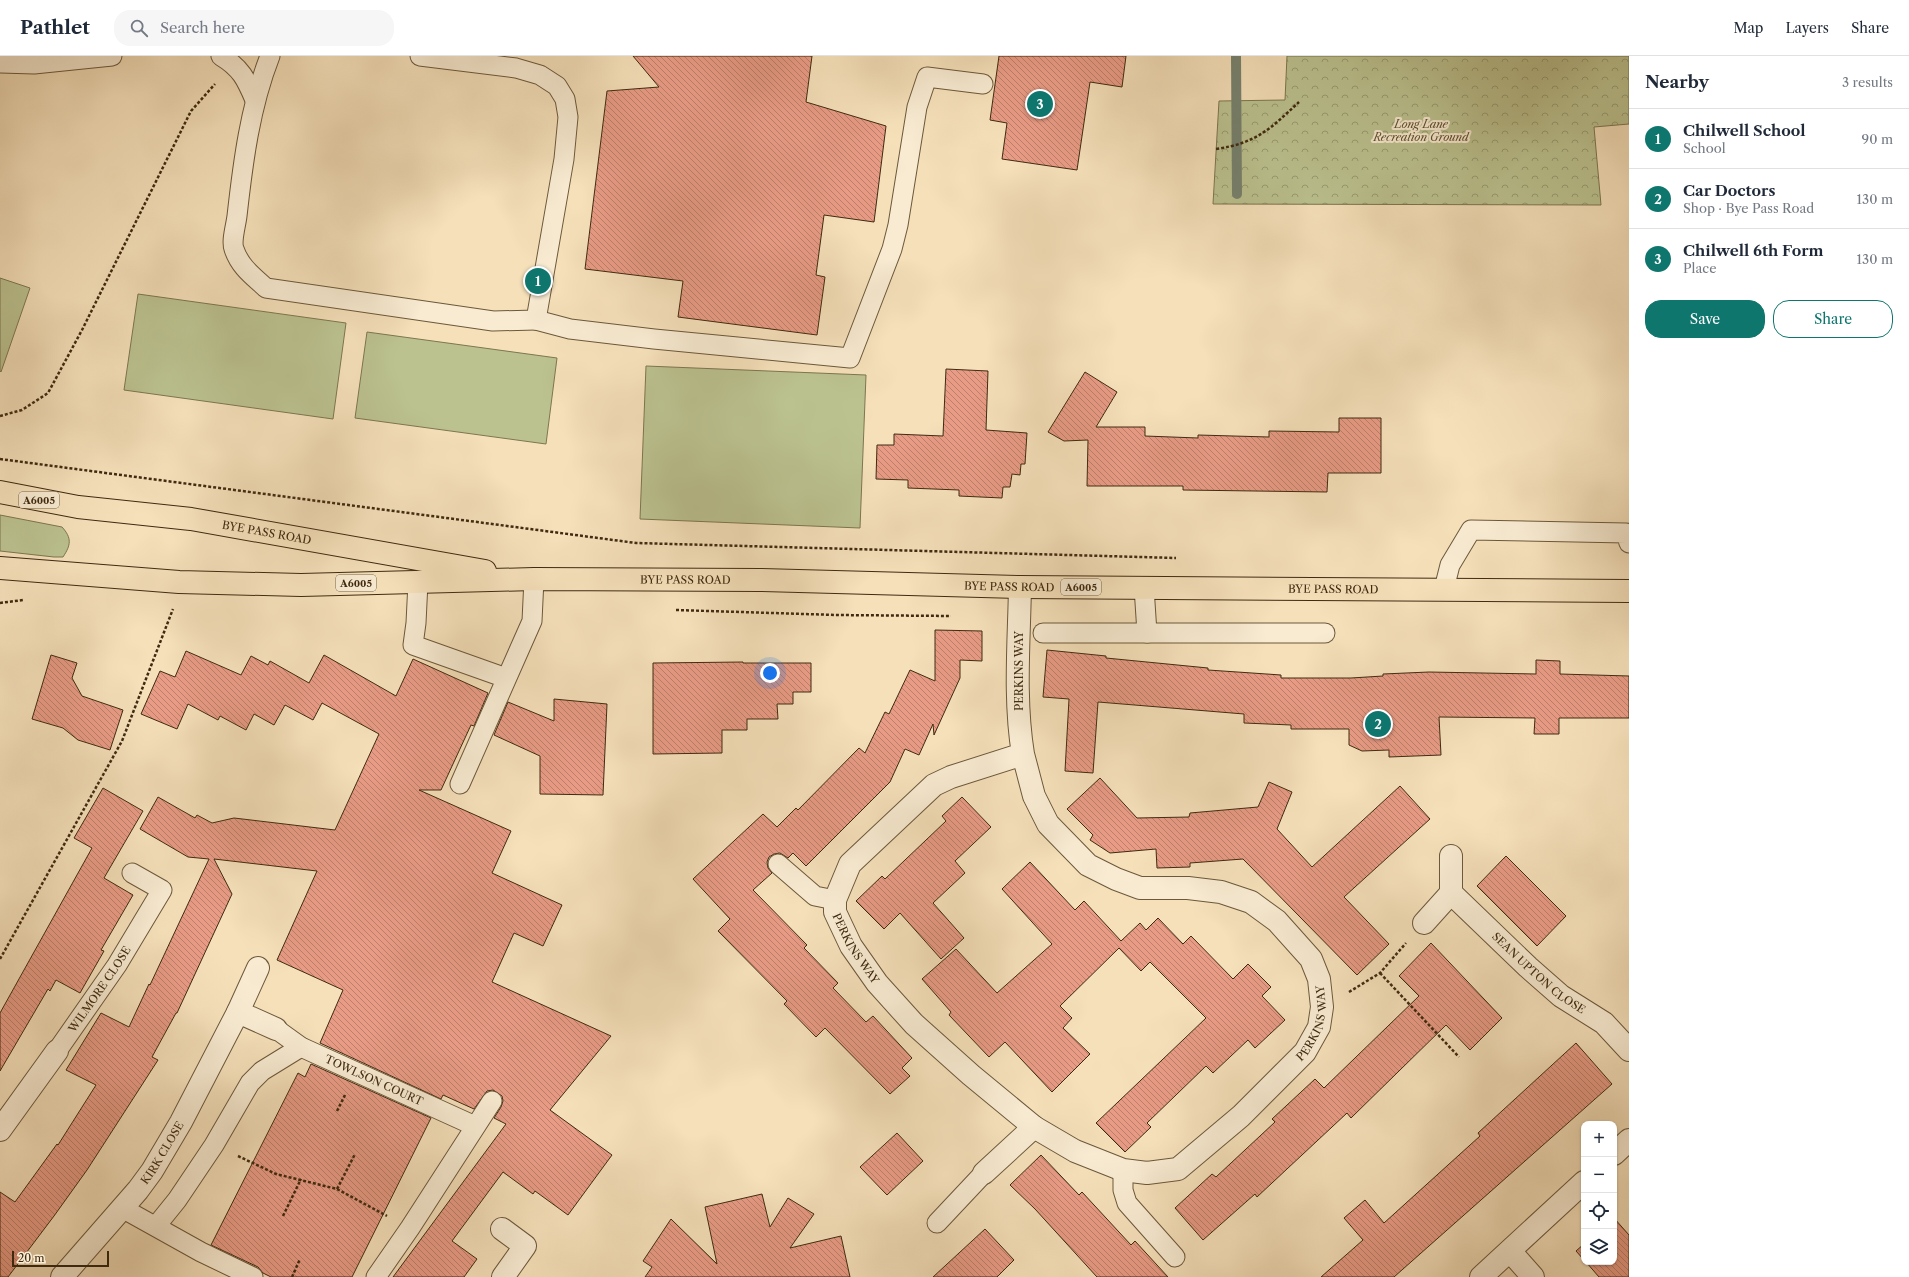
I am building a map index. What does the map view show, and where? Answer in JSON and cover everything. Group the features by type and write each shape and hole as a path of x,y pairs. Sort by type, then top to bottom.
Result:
{"main road":[{"name":"BYE PASS ROAD","path":"0,492 78,506 191,519 534,579"},
{"name":"BYE PASS ROAD","path":"0,568 179,582 301,584 534,579 762,580 1020,587 1629,591"}],"street":[{"name":"PERKINS WAY","path":"1020,587 1019,730 1023,754 1034,796 1048,824 1088,865 1116,879 1140,888 1188,888 1221,892 1251,902 1278,921 1311,959 1319,979 1322,1007 1318,1027 1305,1052 1241,1116 1178,1169 1147,1173 1123,1170 1075,1151 1034,1127 972,1076 914,1024 877,983 851,946 835,912 835,900 850,864 934,785 951,777 1023,754"},
{"path":"1424,923 1451,893 1451,856"},
{"name":"SEAN UPTON CLOSE","path":"1451,893 1528,968 1561,996 1604,1023 1629,1050"},
{"name":"KIRK CLOSE","path":"62,1277 138,1190 165,1152 238,1012 258,968"},
{"path":"238,1012 276,1029"},
{"name":"WILMORE CLOSE","path":"4,1117 57,1051"},
{"path":"984,1173 1034,1127"},
{"path":"1617,1151 1629,1140"},
{"path":"1481,1277 1581,1185"},
{"path":"502,1229 525,1246 503,1277"},
{"path":"1510,1251 1533,1277"}],"lane":[{"path":"0,63 34,64 112,56"},
{"path":"270,56 255,100 252,115 233,247 242,267 266,288 492,321 536,320 570,329 850,358 894,243 917,107 927,77 983,84"},
{"path":"420,56 516,68 540,75 557,86 565,100 568,117 564,159 536,320"},
{"path":"227,60 247,81 255,100"},
{"path":"1444,589 1450,565 1471,530 1626,533 1629,543"},
{"path":"460,784 532,621 534,579"},
{"path":"418,582 416,623 413,644 506,678"},
{"path":"1144,587 1147,633"},
{"path":"1043,632 1325,633"},
{"path":"778,864 815,896 835,900"},
{"name":"WILMORE CLOSE","path":"57,1051 117,965 162,890 132,872"},
{"name":"TOWLSON COURT","path":"276,1029 301,1047 475,1126"},
{"path":"156,1226 177,1200 214,1145 250,1083 262,1071 301,1047"},
{"path":"376,1277 410,1228 492,1101"},
{"path":"1123,1170 1123,1190 1127,1203 1175,1256"},
{"path":"937,1223 984,1173"},
{"path":"122,1208 201,1252 253,1277"}],"path":[{"path":"0,416 22,410 48,394 191,111 227,60"},
{"path":"1216,149 1226,148 1247,142 1266,133 1299,102"},
{"path":"0,459 636,543 1179,558"},
{"path":"0,959 122,741 177,600 179,582"},
{"path":"1322,1007 1380,973 1424,923"},
{"path":"1380,973 1459,1057"},
{"path":"214,1145 276,1174 337,1189 410,1228"},
{"path":"337,1189 355,1154"},
{"path":"283,1216 301,1179"},
{"path":"292,1277 300,1259"}],"green space":[{"name":"Long Lane Recreation Ground","path":"1287,56 1629,56 1629,124 1594,127 1601,205 1213,204 1219,101 1285,100"},
{"path":"0,278 30,288 1,372 0,371"},
{"path":"138,294 346,323 333,419 124,390"},
{"path":"367,332 557,358 546,444 355,418"},
{"path":"646,366 866,375 860,528 640,519"},
{"path":"0,515 62,527 69,538 69,545 66,553 63,557 54,557 0,551"}],"building":[{"path":"633,56 812,56 806,102 886,126 874,222 824,215 816,275 825,277 817,335 678,317 683,281 585,269 607,91 659,87"},
{"path":"999,56 1126,56 1122,87 1090,82 1077,170 1002,159 1007,123 990,120"},
{"path":"946,369 988,371 986,430 1027,433 1025,464 1021,464 1020,475 1012,474 1010,487 1003,487 1002,498 959,496 959,490 908,488 908,480 876,479 877,445 894,445 894,434 943,436"},
{"path":"1085,372 1117,392 1096,427 1145,427 1145,436 1198,438 1198,435 1269,437 1269,431 1339,432 1339,418 1381,418 1381,473 1328,473 1327,492 1183,490 1183,486 1087,486 1088,440 1064,441 1048,432"},
{"path":"935,630 982,631 982,661 960,660 960,678 934,735 933,724 919,755 905,749 890,782 806,866 793,853 788,858 780,853 774,854 769,857 767,862 768,868 772,873 753,890 807,945 804,948 838,983 833,988 866,1022 873,1016 912,1058 902,1068 910,1076 890,1094 825,1028 816,1037 784,1004 787,1001 718,931 730,919 693,879 763,814 777,827 796,808 798,810 859,748 865,753 885,712 889,714 910,670 935,681"},
{"path":"1047,650 1106,656 1106,658 1208,668 1208,670 1281,675 1281,678 1351,678 1383,676 1383,674 1429,672 1536,674 1536,660 1560,661 1560,674 1629,676 1629,718 1559,718 1559,734 1534,734 1535,718 1439,717 1441,755 1389,757 1389,750 1362,751 1349,745 1349,729 1291,729 1291,725 1244,723 1244,714 1098,702 1093,773 1065,771 1069,699 1043,697"},
{"path":"186,651 241,675 251,656 268,665 270,661 309,683 324,655 396,696 413,659 488,693 474,726 471,725 441,790 419,790 511,831 492,873 562,905 543,946 514,933 492,982 611,1036 550,1110 612,1155 568,1215 535,1191 533,1194 503,1172 452,1241 477,1259 464,1277 393,1277 506,1124 494,1118 501,1107 503,1101 502,1096 493,1090 487,1091 474,1109 443,1095 441,1099 320,1043 343,990 277,960 317,871 214,859 232,894 177,1013 152,1057 158,1060 87,1170 54,1216 8,1277 0,1277 0,1192 15,1202 57,1144 58,1145 96,1085 66,1070 101,1013 129,1027 209,859 188,857 140,829 158,797 195,818 197,815 212,823 234,818 335,830 379,734 322,703 313,720 285,705 274,725 254,714 246,730 220,716 218,720 188,704 177,729 141,714 160,671 175,677"},
{"path":"51,655 77,663 72,678 82,696 123,710 110,750 78,740 63,728 32,719"},
{"path":"653,663 811,663 811,692 793,692 793,704 777,704 778,719 747,719 747,730 722,730 722,753 653,754"},
{"path":"554,699 607,704 603,795 540,794 540,756 494,735 508,702 554,721"},
{"path":"1100,778 1137,818 1189,817 1190,813 1258,807 1269,782 1292,792 1277,829 1312,867 1400,786 1430,819 1344,897 1389,944 1357,975 1243,859 1190,863 1190,867 1157,868 1156,849 1110,853 1090,840 1093,835 1067,809"},
{"path":"103,788 143,811 104,878 133,895 101,950 104,951 80,993 56,980 50,991 48,989 0,1071 0,1013 92,848 74,838"},
{"path":"962,797 991,827 955,861 965,873 933,903 964,938 941,959 900,913 884,929 856,901 882,876 885,879 946,821 942,816"},
{"path":"1506,856 1566,916 1537,946 1477,886"},
{"path":"1030,862 1075,910 1084,901 1121,941 1140,923 1146,930 1158,918 1183,944 1191,936 1233,979 1248,964 1271,987 1262,996 1285,1020 1255,1048 1248,1040 1213,1073 1206,1066 1147,1123 1151,1127 1125,1152 1096,1123 1206,1018 1150,962 1141,971 1119,948 1060,1006 1072,1018 1063,1028 1090,1054 1052,1092 1005,1042 989,1057 949,1015 951,1012 922,979 956,949 997,993 1052,944 1002,889"},
{"path":"1431,943 1502,1018 1470,1050 1446,1025 1351,1118 1347,1113 1257,1197 1255,1194 1203,1240 1175,1208 1212,1174 1216,1177 1275,1122 1272,1119 1315,1079 1324,1088 1419,996 1399,976"},
{"path":"1576,1043 1612,1084 1394,1277 1321,1277 1363,1240 1344,1218 1365,1200 1384,1223 1480,1136 1478,1133"},
{"path":"311,1064 431,1118 352,1277 271,1277 263,1273 258,1267 211,1245 298,1073 305,1077"},
{"path":"897,1133 923,1161 887,1195 860,1167"},
{"path":"1041,1155 1079,1195 1082,1192 1131,1245 1135,1241 1168,1277 1097,1277 1035,1209 1010,1185"},
{"path":"762,1194 770,1227 788,1198 814,1214 790,1248 841,1236 850,1277 645,1277 652,1267 643,1261 671,1219 717,1264 705,1207"},
{"path":"1617,1221 1629,1235 1629,1277 1599,1277 1589,1265 1617,1265"},
{"path":"985,1229 1014,1260 997,1277 933,1277"},
{"path":"1581,1247 1581,1257 1576,1251"}],"waterway":[{"path":"1236,56 1237,194"}],"place":[{"name":"Chilwell 6th Form","path":"1040,104"},
{"name":"Chilwell School","path":"538,281"},
{"name":"Car Doctors","path":"1378,724"}]}
